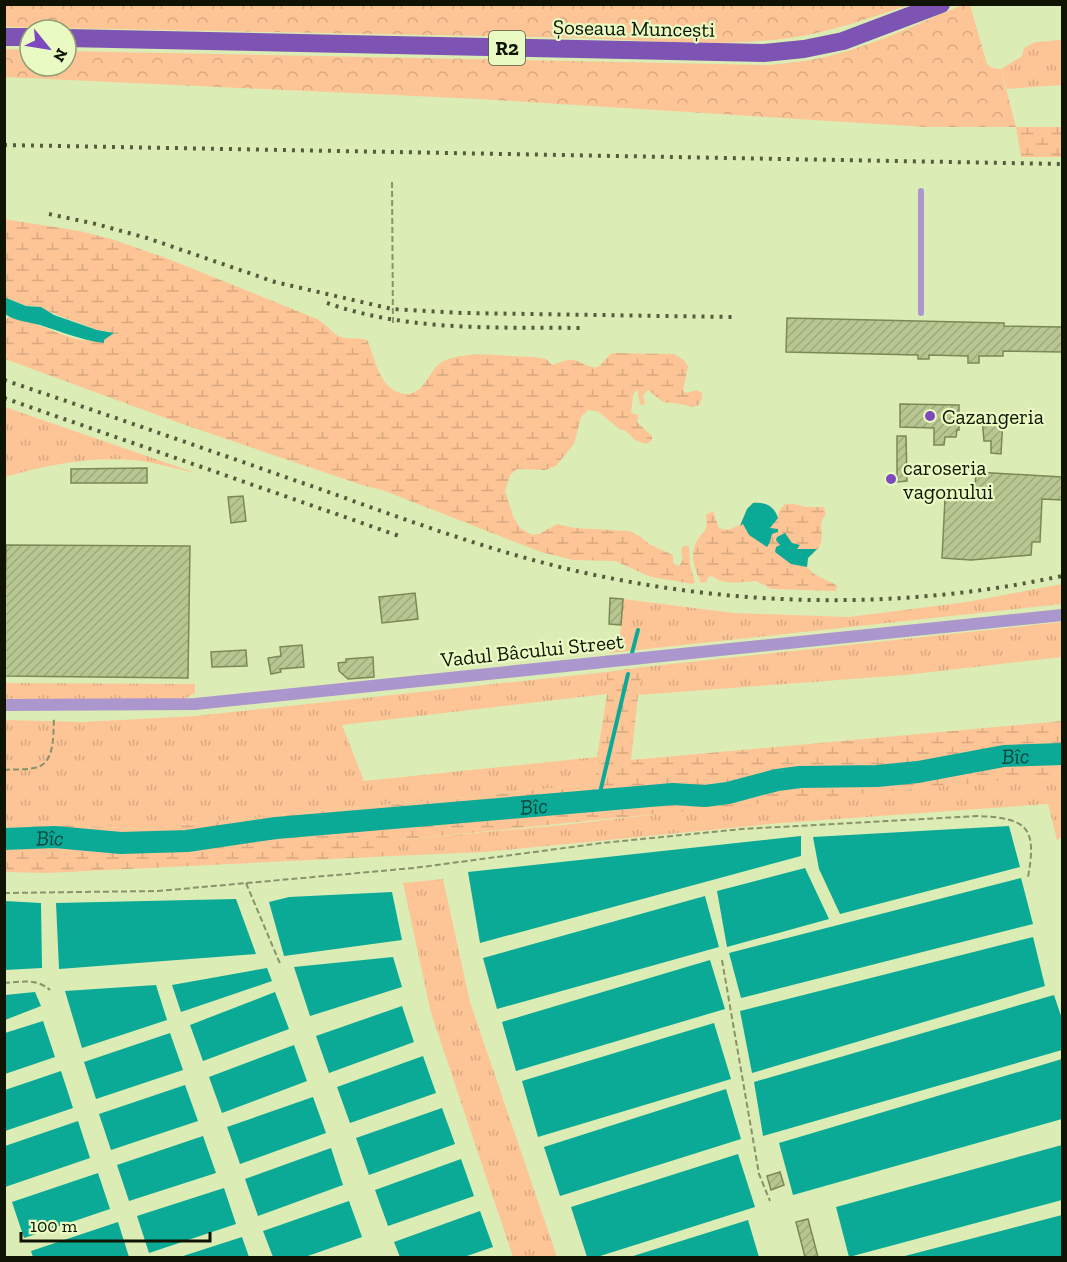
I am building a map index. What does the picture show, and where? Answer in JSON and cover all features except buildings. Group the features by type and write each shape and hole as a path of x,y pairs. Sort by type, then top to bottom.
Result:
{"main road":[{"name":"Șoseaua Muncești","path":"78,38 764,53 843,42 941,4"}],"street":[{"name":"Vadul Bâcului Street","path":"4,705 195,704 1062,615"}],"lane":[{"path":"921,191 921,313"}],"path":[{"path":"392,182 393,325"},
{"path":"4,770 38,768 49,759 53,742 55,705"},
{"path":"4,892 158,891 414,868 602,843 742,829 978,816 1005,817 1022,825 1030,837 1032,854 1028,877"},
{"path":"246,883 281,966"},
{"path":"722,960 759,1174 770,1201"},
{"path":"4,983 31,981 43,983 50,990"}],"green space":[{"path":"5,4 909,5 850,24 790,38 713,43 584,38 78,28 78,18 18,18 18,27 5,27"},
{"path":"964,4 970,5 987,64 992,68 1001,69 1016,127 925,127 480,99 27,78 78,78 78,51 768,65 827,56 891,35"},
{"path":"1061,40 1062,85 1007,89 1001,69 1022,56 1024,48 1035,42"},
{"path":"5,49 18,50 18,78 5,77"},
{"path":"1016,127 1062,127 1062,157 1021,157"},
{"path":"4,219 80,231 111,239 166,258 317,319 338,336 367,340 384,381 396,392 405,394 413,393 420,388 442,362 467,355 534,357 546,359 552,365 574,360 598,367 612,353 674,354 684,360 688,366 683,391 686,393 697,390 702,393 699,405 691,407 663,402 648,390 643,395 645,404 640,405 637,389 633,395 631,413 639,415 637,422 652,436 652,440 646,444 635,440 599,412 588,410 581,417 574,444 556,466 545,470 517,469 510,475 505,491 513,516 520,528 532,535 539,534 557,524 575,528 629,531 649,544 673,555 673,563 679,566 683,560 681,550 683,546 689,546 690,565 695,582 693,584 651,577 615,561 573,560 541,552 382,490 182,424 5,359 5,320 9,317 84,340 96,341 108,338 110,332 97,330 5,297"},
{"path":"5,407 196,473 141,461 116,459 52,466 5,477"},
{"path":"753,503 768,505 778,517 779,511 785,504 824,507 826,514 821,525 821,543 808,558 807,567 814,574 836,585 835,591 772,589 756,581 728,582 712,576 708,577 707,582 701,583 693,555 697,540 706,526 706,515 713,511 719,528 728,530 740,525 747,509"},
{"path":"1062,584 1062,604 610,653 620,636 623,599 734,613 849,617 967,602"},
{"path":"1062,622 1062,657 905,675 638,695 643,667"},
{"path":"643,667 631,760 1062,721 1062,775 388,841 393,856 46,873 5,872 5,828 67,825 140,829 595,784 607,694 607,672"},
{"path":"607,672 607,694 342,725 364,781 597,757 595,784 140,829 67,825 5,828 5,720 83,722 195,716"},
{"path":"4,683 195,684 195,693 184,699 11,699 5,698"},
{"path":"1062,775 1062,837 1057,840 1048,804 781,823 485,852 393,856 387,841 563,825 768,801"},
{"path":"443,879 470,1002 557,1257 513,1257 431,1013 403,883"}],"water":[{"path":"4,297 26,306 41,307 54,315 97,330 114,333 104,340 104,343 17,320 5,314"},
{"path":"753,503 769,506 778,518 770,528 778,529 778,532 772,534 767,547 749,535 743,524 740,526 747,509"},
{"path":"785,533 792,543 800,545 797,549 817,549 808,558 807,567 791,564 775,552 776,547 780,545 776,540 777,537"},
{"path":"1009,826 1020,867 840,914 819,869 813,837"},
{"path":"801,836 801,856 480,943 468,872"},
{"path":"805,868 829,919 727,947 717,891"},
{"path":"1021,878 1033,924 741,998 729,953"},
{"path":"392,892 402,940 284,956 269,902 289,897"},
{"path":"705,896 719,947 497,1009 483,958"},
{"path":"236,899 256,954 59,969 56,903"},
{"path":"4,901 41,903 42,968 5,970"},
{"path":"1033,937 1045,986 752,1073 740,1011"},
{"path":"393,957 402,987 310,1016 294,967"},
{"path":"710,960 725,1009 516,1071 502,1022"},
{"path":"267,968 272,981 181,1012 172,985"},
{"path":"156,985 167,1020 82,1048 65,991"},
{"path":"35,992 41,1006 5,1020 5,995"},
{"path":"275,992 289,1029 203,1061 190,1025"},
{"path":"1054,995 1062,1019 1062,1050 763,1136 754,1082"},
{"path":"402,1006 414,1042 329,1073 316,1036"},
{"path":"43,1021 55,1057 5,1074 5,1033"},
{"path":"714,1023 731,1079 538,1137 522,1081"},
{"path":"170,1033 183,1070 96,1099 84,1062"},
{"path":"294,1045 307,1081 222,1113 209,1077"},
{"path":"423,1056 436,1093 350,1123 337,1087"},
{"path":"1062,1059 1062,1119 793,1195 779,1143"},
{"path":"61,1071 73,1108 5,1131 5,1090"},
{"path":"185,1085 198,1121 111,1150 99,1114"},
{"path":"726,1089 741,1139 560,1196 544,1147"},
{"path":"313,1097 326,1133 240,1164 227,1127"},
{"path":"442,1108 455,1144 369,1175 356,1138"},
{"path":"78,1121 90,1158 5,1187 5,1146"},
{"path":"203,1136 216,1173 129,1201 117,1165"},
{"path":"1062,1145 1062,1200 849,1257 836,1207"},
{"path":"331,1148 343,1185 258,1216 245,1179"},
{"path":"738,1154 755,1207 597,1257 587,1257 571,1207"},
{"path":"461,1159 474,1196 388,1226 375,1190"},
{"path":"98,1173 110,1209 24,1238 12,1202"},
{"path":"224,1188 236,1224 149,1253 137,1216"},
{"path":"349,1201 362,1237 305,1257 273,1257 263,1231"},
{"path":"480,1211 493,1247 464,1257 400,1257 394,1242"},
{"path":"1062,1215 1062,1257 901,1257"},
{"path":"748,1220 759,1257 630,1257"},
{"path":"118,1222 129,1257 33,1257 31,1251"},
{"path":"242,1237 249,1257 180,1257"}],"waterway":[{"path":"632,653 638,630"},
{"path":"598,801 628,674"},
{"name":"Bîc","path":"4,839 55,837 121,843 187,841 276,828 673,794 705,796 800,777 877,776 918,772 1004,756 1062,754"}],"railway":[{"path":"4,145 1062,164"},
{"path":"49,214 147,238 275,282 392,309 463,313 732,317"},
{"path":"327,303 390,319 422,323 486,327 584,328"},
{"path":"4,380 510,554 620,580 731,596 842,600 952,594 1062,576"},
{"path":"4,398 402,537"}],"place":[{"name":"Cazangeria","path":"930,416"},
{"name":"caroseria vagonului","path":"891,479"}]}
